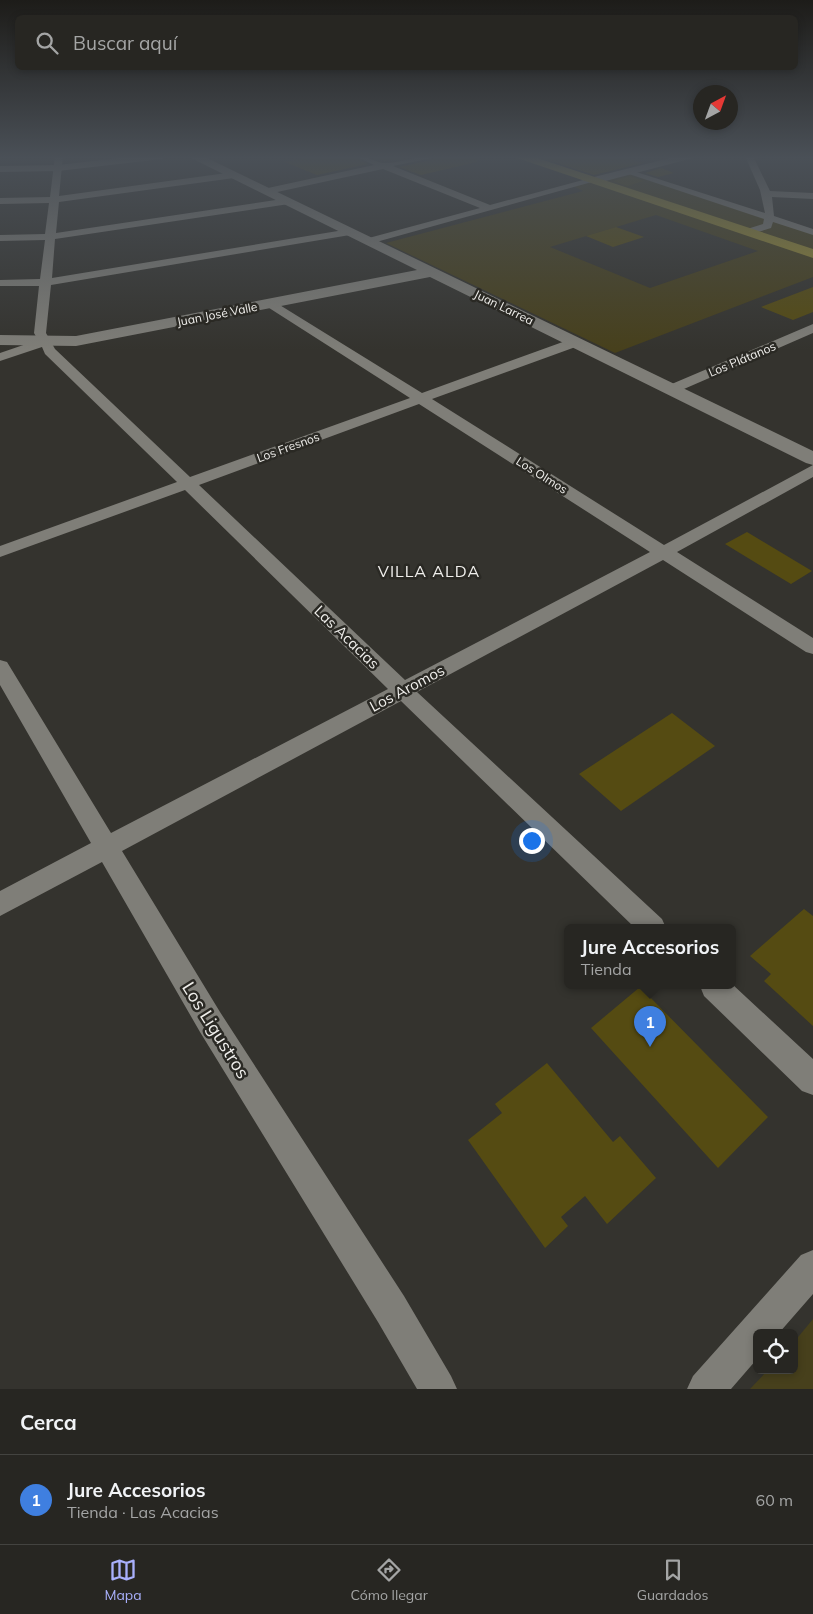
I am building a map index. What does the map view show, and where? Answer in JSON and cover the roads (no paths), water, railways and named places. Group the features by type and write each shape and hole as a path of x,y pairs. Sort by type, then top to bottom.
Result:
{"main road":[{"path":"715,221 813,254"}],"street":[{"path":"45,342 40,333 51,221"},
{"path":"0,238 50,237 157,221"},
{"name":"Juan Larrea","path":"328,221 813,459"},
{"path":"369,241 442,221"},
{"path":"748,232 767,226 770,221"},
{"path":"779,221 813,232"},
{"path":"0,283 46,282 350,232"},
{"name":"Juan José Valle","path":"0,340 76,341 432,272"},
{"name":"Los Olmos","path":"270,303 813,647"},
{"name":"Los Plátanos","path":"672,389 813,328"},
{"path":"796,336 813,343"},
{"path":"0,351 45,342"},
{"path":"0,357 45,342"},
{"name":"Las Acacias","path":"45,342 50,351 187,484 402,691 649,924"},
{"name":"Los Fresnos","path":"0,552 576,342"},
{"name":"Los Aromos","path":"0,904 664,552 813,470"},
{"name":"Los Ligustros","path":"0,667 210,1022 391,1308 438,1389"},
{"path":"717,989 813,1080"},
{"path":"706,1389 813,1267"}],"place":[{"name":"Jure Accesorios","path":"650,1047"}],"district":[{"name":"VILLA ALDA","path":"429,571"}]}
